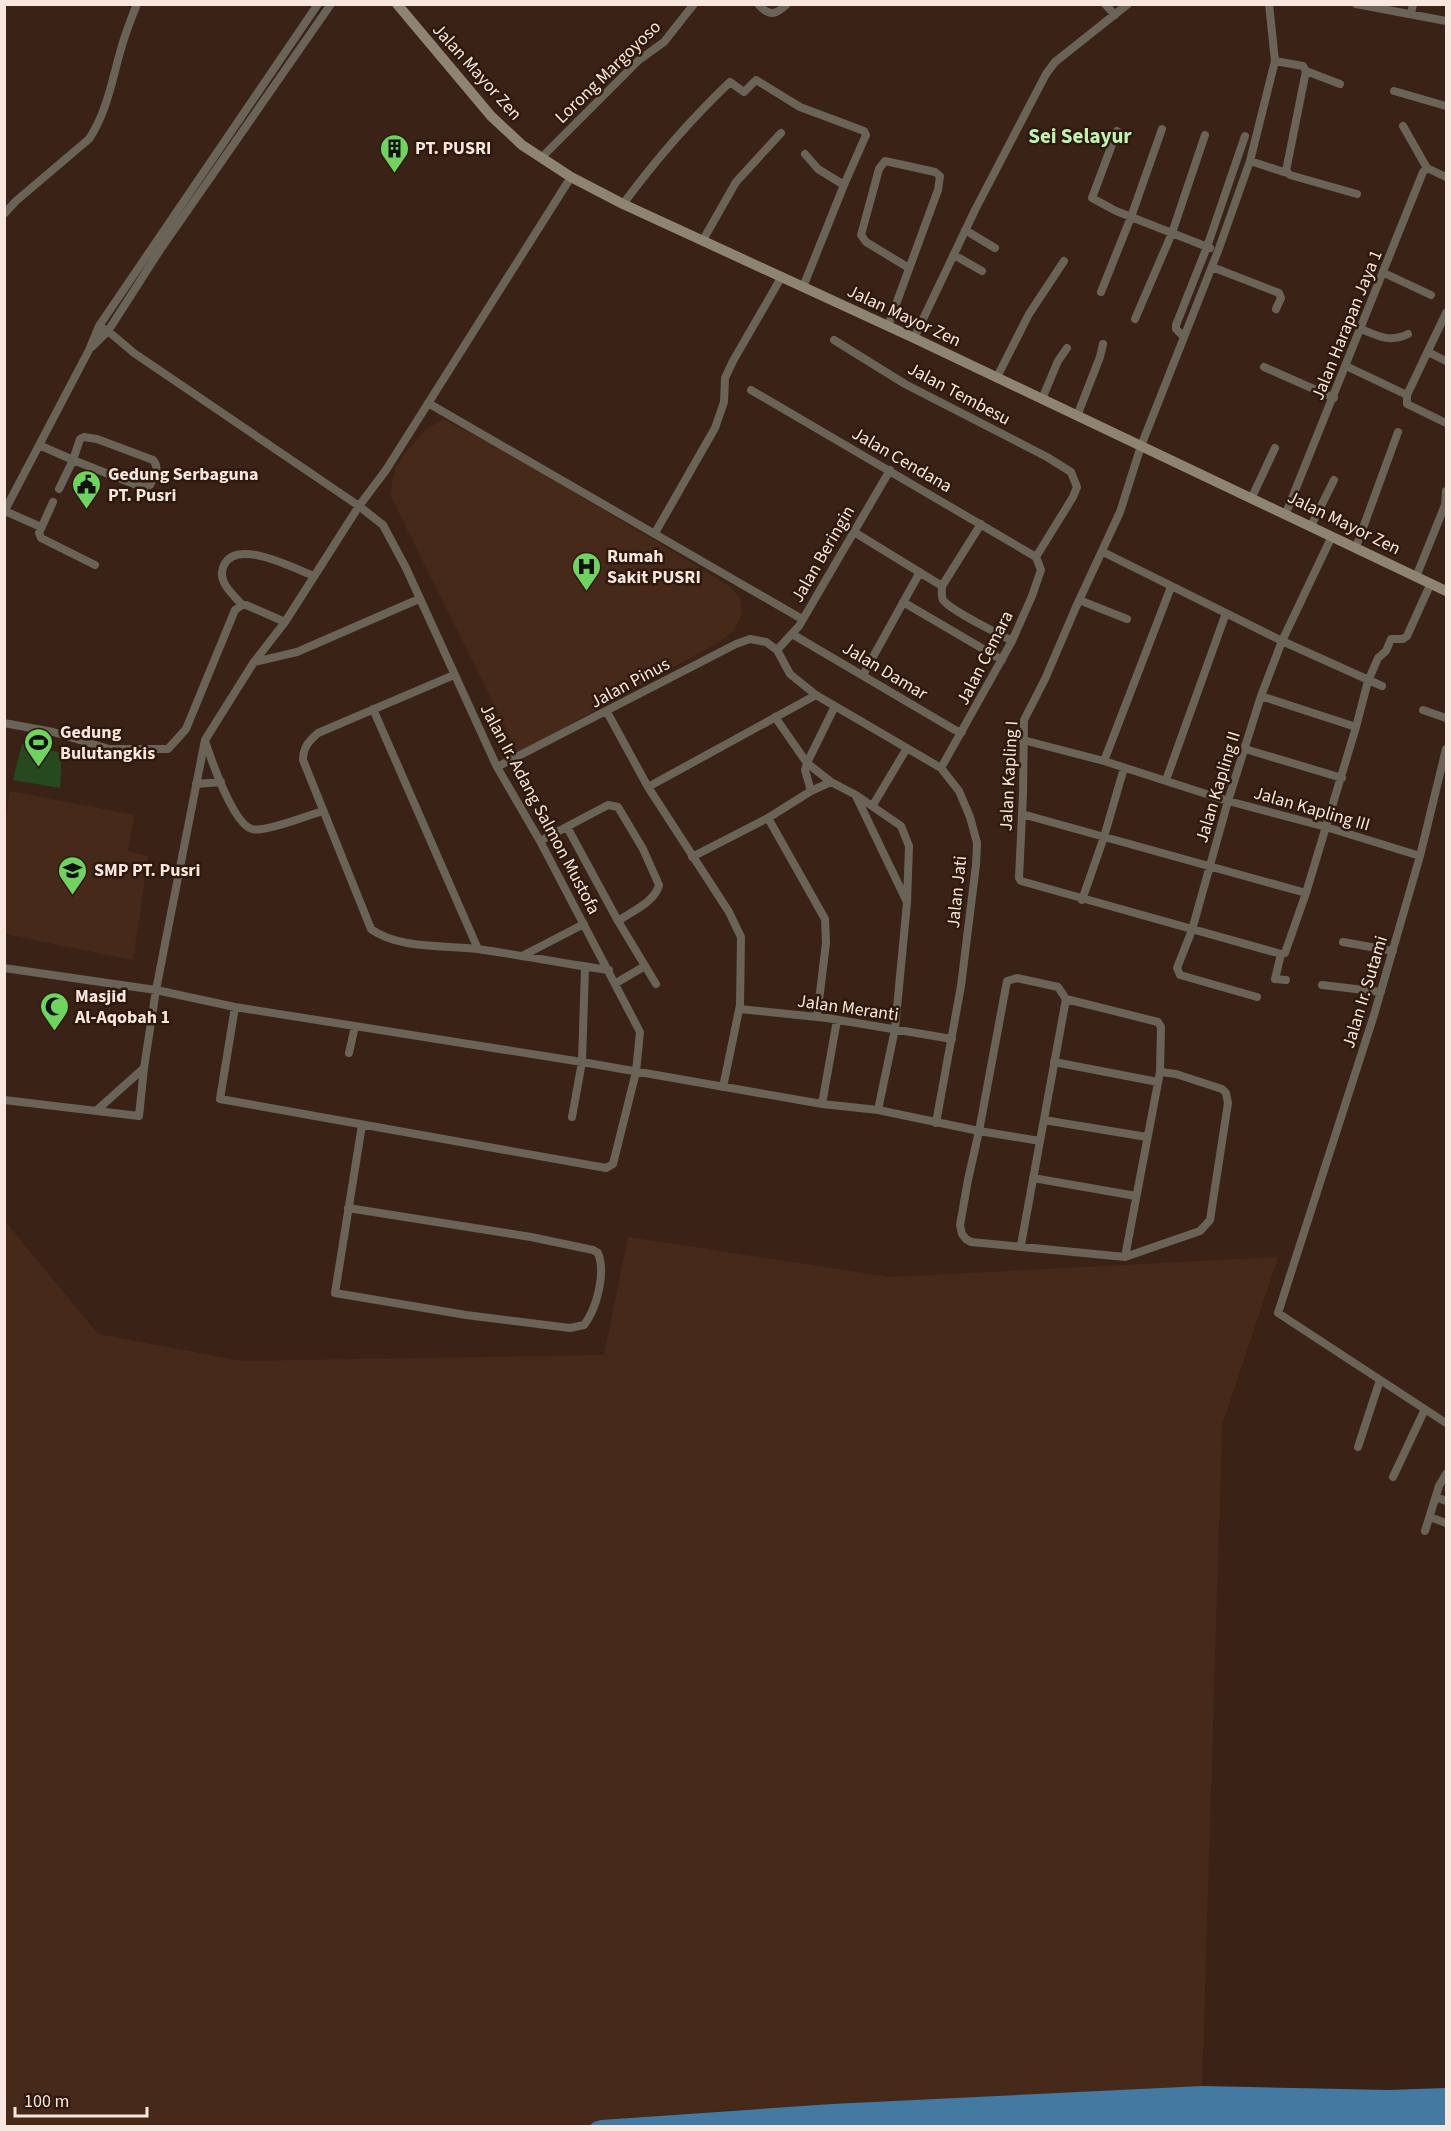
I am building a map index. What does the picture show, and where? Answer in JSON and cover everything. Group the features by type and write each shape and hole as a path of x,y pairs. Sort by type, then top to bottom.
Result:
{"street":[{"path":"4,214 16,201 89,139 96,128 106,105 137,4"},
{"path":"41,527 5,512 99,327 318,4"},
{"path":"89,350 108,331 160,250 331,4"},
{"name":"Jalan Mayor Zen","path":"397,4 482,107 522,145 571,177 623,204 997,377 1446,591"},
{"name":"Lorong Margoyoso","path":"541,158 639,60 664,42 694,4"},
{"path":"758,4 767,13 772,14 778,13 787,4"},
{"path":"1105,4 1115,15"},
{"path":"914,338 965,230 1046,74 1055,62 1128,4"},
{"path":"1269,4 1275,61 1303,66 1306,71 1340,84"},
{"path":"1356,4 1446,21"},
{"path":"1411,15 1413,4"},
{"name":"Jalan Kapling I","path":"1275,61 1250,161 1212,267 1141,446 1120,512 1045,679 1024,720 1019,878 1021,882 1082,900 1281,954"},
{"path":"1287,173 1306,71"},
{"path":"623,204 642,178 706,104 730,82 744,92 756,80 800,107 864,130 866,135 802,288"},
{"path":"1394,91 1446,106"},
{"path":"1403,126 1427,168 1446,177"},
{"path":"1101,292 1131,217 1162,129"},
{"path":"1117,131 1092,198 1131,217 1218,251"},
{"path":"703,240 736,182 781,133"},
{"path":"1135,319 1172,233 1204,135"},
{"path":"1184,337 1176,329 1176,325 1207,247 1245,136"},
{"path":"805,154 818,169 844,184"},
{"path":"1250,161 1357,194"},
{"path":"888,326 938,190 940,176 935,172 885,162 879,169 861,235 866,242 909,268"},
{"name":"Jalan Harapan Jaya 1","path":"1286,513 1427,168"},
{"path":"4,1100 139,1116 156,990 205,740 254,662 285,622 359,507 386,470 571,177"},
{"path":"965,230 995,248"},
{"path":"954,255 982,271"},
{"path":"997,377 1029,314 1064,261"},
{"path":"1212,267 1279,293 1281,297 1276,309"},
{"path":"1384,273 1431,295"},
{"path":"655,534 715,428 722,412 724,383 729,370 782,276"},
{"path":"1446,313 1407,395 1407,404 1446,423"},
{"name":"Jalan Ir. Adang Salmon Mustofa","path":"99,327 108,331 134,353 383,525 406,568 497,767 540,841 640,1032 636,1072 614,1164 606,1168 220,1099 235,1007"},
{"path":"1361,329 1388,340 1408,333"},
{"name":"Jalan Tembesu","path":"834,340 905,384 1071,472 1077,487 1036,557"},
{"path":"1077,416 1103,344"},
{"path":"1041,399 1058,361 1067,348"},
{"path":"1428,352 1446,361"},
{"path":"1346,366 1407,395"},
{"path":"1264,367 1334,398"},
{"name":"Jalan Cendana","path":"751,390 1036,557"},
{"path":"428,403 802,619"},
{"path":"1356,547 1398,432"},
{"path":"39,445 73,460 146,487 150,485 157,471 156,464 153,460 89,437 80,440 73,460 59,489"},
{"path":"1252,497 1275,448"},
{"name":"Jalan Beringin","path":"777,650 802,619 890,470"},
{"path":"1311,526 1334,480"},
{"path":"1416,576 1445,506 1446,491"},
{"path":"53,502 39,532 41,538 94,565"},
{"path":"981,524 942,586 941,594 945,601 963,614 1012,641"},
{"path":"854,532 942,586"},
{"name":"Jalan Kapling II","path":"1257,997 1179,975 1177,968 1192,930 1228,801 1261,696 1282,641 1332,536"},
{"path":"1103,552 1282,641 1382,686"},
{"path":"285,622 242,605 221,580 222,568 228,557 239,553 266,557 314,576"},
{"name":"Jalan Cemara","path":"941,768 1012,641 1041,570 1036,557"},
{"path":"863,675 920,572"},
{"path":"1286,980 1275,979 1281,954 1287,952 1306,893 1342,777 1368,681 1378,658 1386,651 1389,640 1403,639 1407,636 1431,583"},
{"path":"1104,761 1171,587"},
{"path":"254,662 297,652 419,599"},
{"path":"1079,600 1127,619"},
{"path":"903,602 1002,660"},
{"path":"4,723 53,732 109,749 168,749 186,729 212,669 227,626 235,610 242,605"},
{"path":"1166,780 1226,614"},
{"name":"Jalan Damar","path":"792,634 962,732"},
{"name":"Jalan Pinus","path":"497,767 736,644 750,639 766,642 777,650"},
{"name":"Jalan Jati","path":"777,650 790,674 816,695 941,768 959,790 970,817 977,843 962,986 936,1123"},
{"path":"454,675 318,733 307,744 303,760 371,928 381,936 395,941 478,949 609,970"},
{"path":"648,787 816,695"},
{"path":"1261,696 1356,727"},
{"path":"811,791 805,770 835,706"},
{"path":"373,709 478,949"},
{"path":"1423,710 1446,718"},
{"path":"607,712 648,787 729,912 741,937 740,1009 723,1087"},
{"path":"775,717 807,763 831,782 856,795 901,826 909,846 907,903 895,1029 879,1110"},
{"path":"205,740 234,811 251,829 262,830 323,811"},
{"name":"Jalan Kapling III","path":"1023,740 1104,761 1228,801 1326,827 1420,856"},
{"path":"873,806 907,748"},
{"path":"1245,749 1342,777"},
{"name":"Jalan Ir. Sutami","path":"1380,1380 1278,1313 1381,992 1420,856 1446,750"},
{"path":"1082,900 1104,837 1124,768"},
{"path":"196,784 221,782"},
{"path":"692,857 831,782"},
{"path":"856,795 907,903"},
{"path":"540,841 608,805 618,807 643,849 659,885 658,890 635,911 618,921"},
{"path":"1022,814 1306,893"},
{"path":"768,818 825,919 826,943 817,1017"},
{"path":"567,827 618,921 656,984"},
{"path":"522,956 584,924"},
{"path":"1343,942 1393,951"},
{"path":"616,983 645,966"},
{"path":"572,1117 582,1062 585,967"},
{"path":"4,968 156,990 235,1007 582,1062 822,1104 879,1110 936,1123 1040,1141"},
{"path":"1021,1245 1066,999 1059,987 1017,978 1007,981 980,1131 960,1225 962,1234 971,1242 1021,1245 1125,1257 1200,1231 1210,1220 1228,1103 1226,1093 1222,1089 1176,1074 1160,1072"},
{"path":"1322,985 1381,992"},
{"path":"1066,999 1160,1024 1160,1072 1125,1257"},
{"name":"Jalan Meranti","path":"740,1009 817,1017 952,1039"},
{"path":"822,1104 837,1020"},
{"path":"349,1053 355,1026"},
{"path":"1054,1062 1158,1082"},
{"path":"97,1110 144,1068"},
{"path":"1044,1120 1147,1137"},
{"path":"348,1208 531,1237 598,1252 601,1260 600,1280 591,1316 584,1326 570,1328 466,1315 335,1293 348,1208 362,1125"},
{"path":"1033,1178 1136,1196"},
{"path":"1358,1447 1380,1380 1446,1423"},
{"path":"1393,1478 1425,1409"},
{"path":"1425,1531 1439,1486 1446,1474"},
{"path":"1436,1497 1446,1501"},
{"path":"1430,1517 1446,1524"}],"shaded area":[{"name":"Rumah Sakit PUSRI","path":"443,419 504,450 728,585 740,598 742,615 733,631 719,642 518,753 390,495 395,468 406,452 425,430"},
{"name":"SMP PT. Pusri","path":"10,791 134,815 128,851 148,856 133,960 5,934 4,826"},
{"path":"4,1220 98,1334 242,1361 604,1355 628,1237 890,1277 1278,1257 1222,1425 1202,2086 735,2110 601,2120 589,2126 5,2126"}],"green space":[{"name":"Gedung Bulutangkis","path":"22,744 62,753 60,788 13,780"}],"water":[{"path":"1202,2086 1389,2090 1446,2088 1446,2126 589,2126 601,2120 832,2104"}],"place":[{"name":"PT. PUSRI","path":"394,174"},
{"name":"Gedung Serbaguna PT. Pusri","path":"87,510"},
{"name":"Rumah Sakit PUSRI","path":"586,592"},
{"name":"Gedung Bulutangkis","path":"39,768"},
{"name":"SMP PT. Pusri","path":"73,896"},
{"name":"Masjid Al-Aqobah 1","path":"54,1032"}],"district":[{"name":"Sei Selayur","path":"1080,136"}]}
